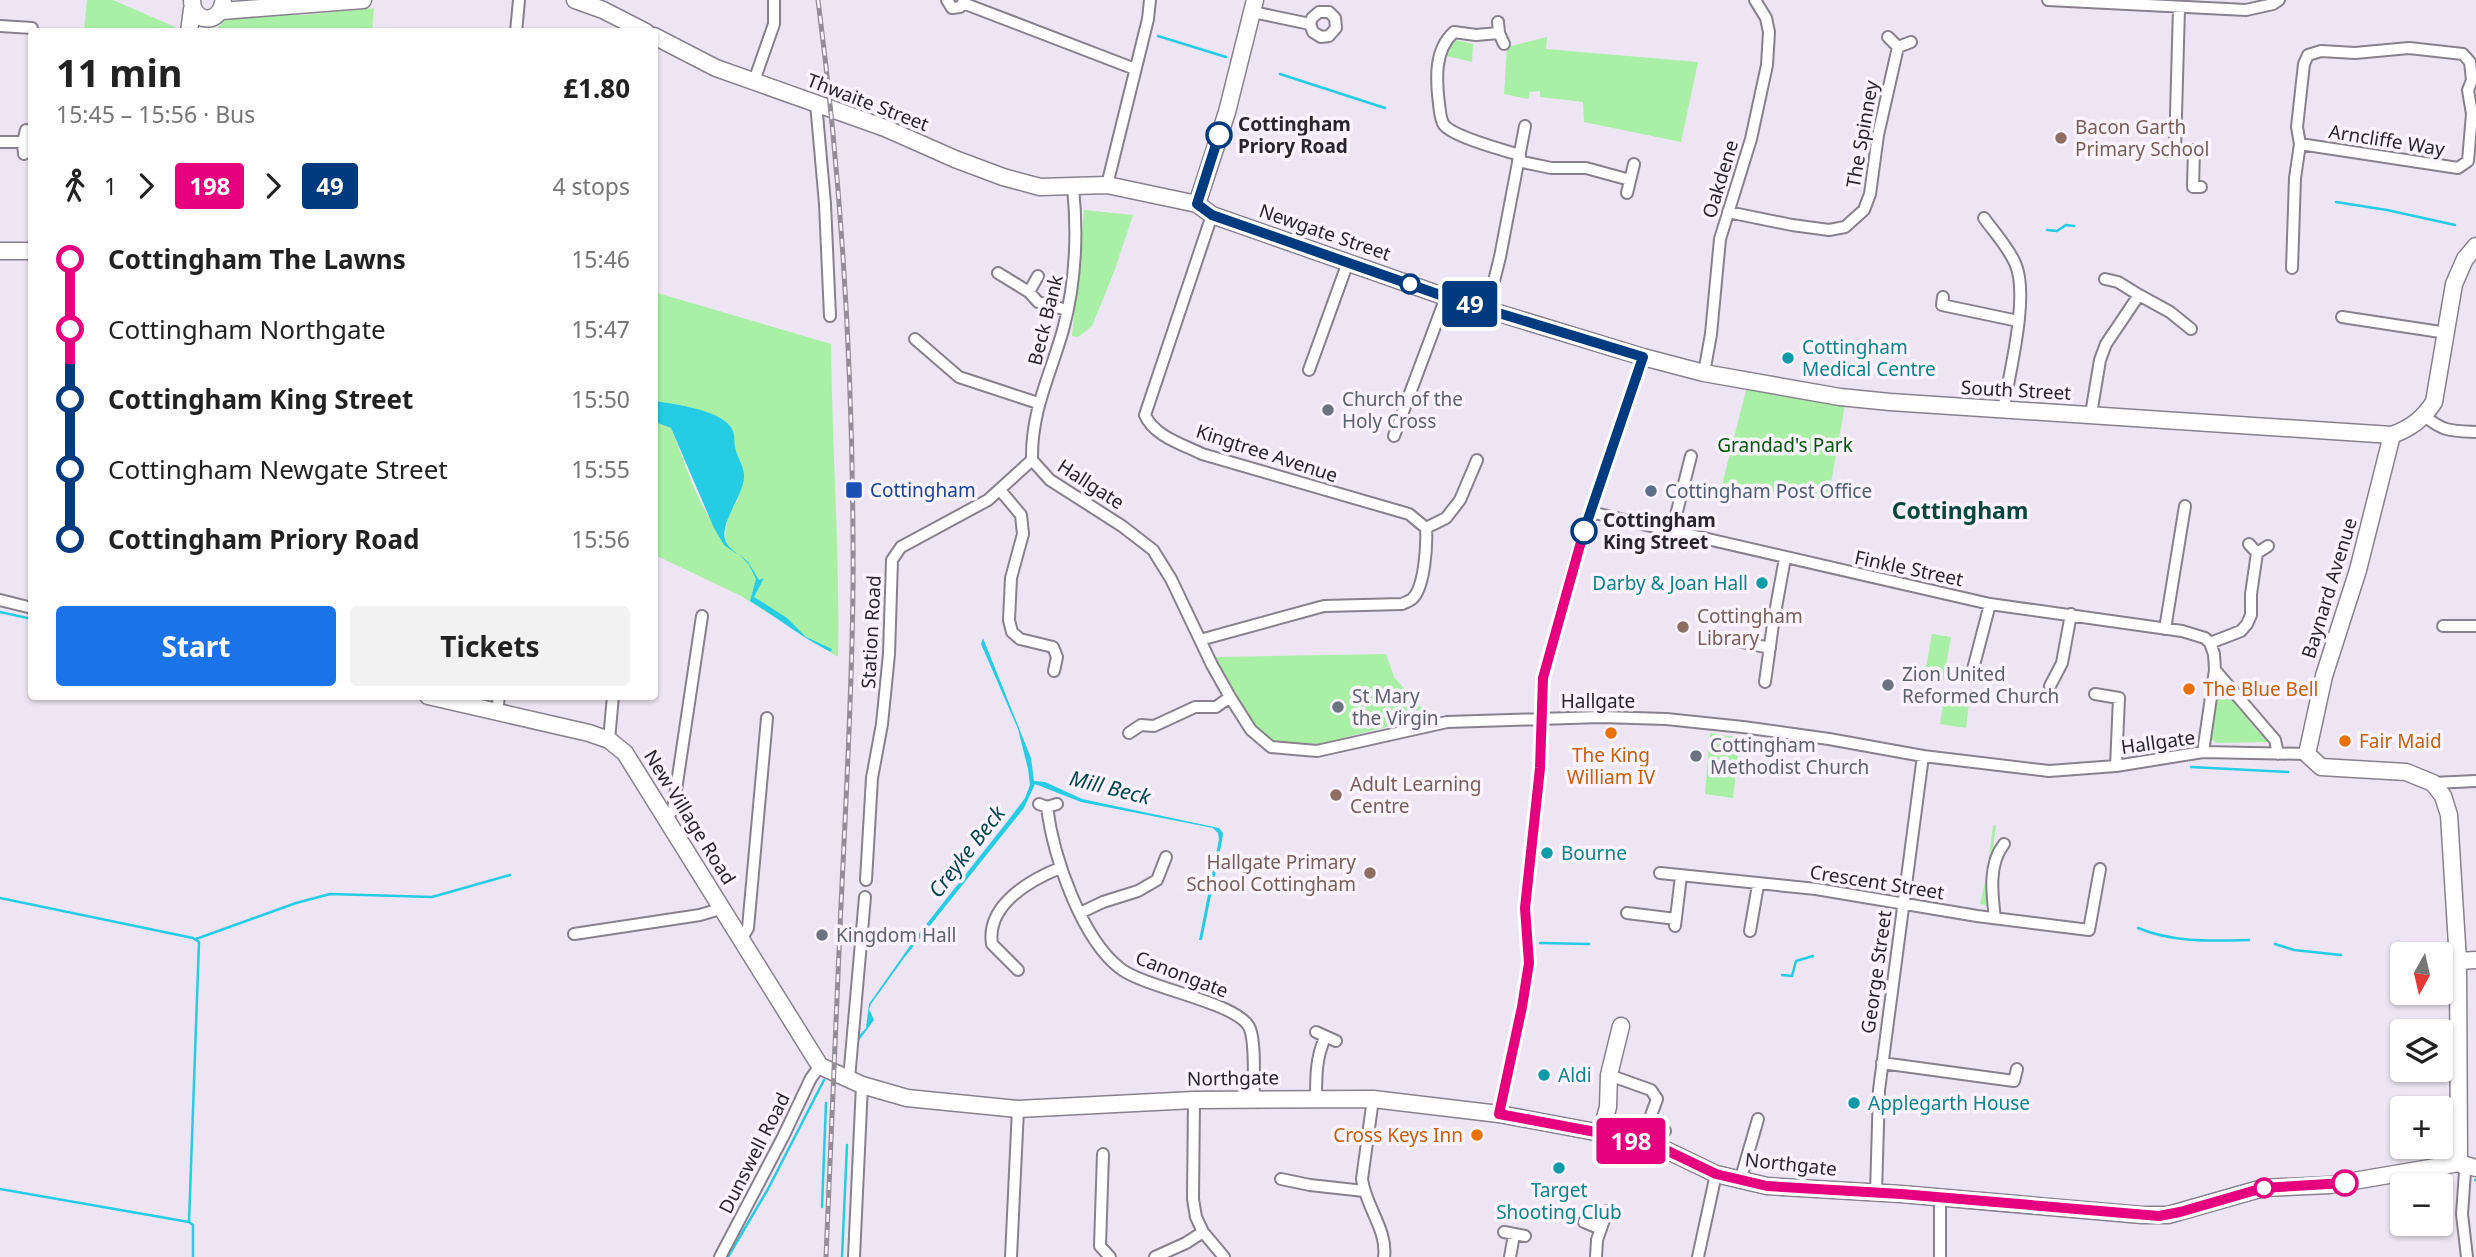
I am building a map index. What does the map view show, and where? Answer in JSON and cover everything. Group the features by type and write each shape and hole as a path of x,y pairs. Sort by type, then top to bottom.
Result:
{"main road":[{"path":"239,0 262,7"},
{"path":"192,4 197,16 262,7 363,0"},
{"path":"575,0 605,5 640,28"},
{"path":"189,28 192,4"},
{"path":"1197,204 1227,112 1254,6"},
{"name":"Thwaite Street","path":"658,38 716,68 885,128 1003,177 1040,187 1073,187"},
{"name":"Newgate Street","path":"1073,187 1107,185 1197,204 1212,215 1446,297 1643,357"},
{"path":"2392,435 2409,429 2425,416 2434,402 2454,284 2465,259 2476,246"},
{"path":"0,251 28,251"},
{"name":"South Street","path":"1643,357 1704,373 1840,397 2003,411 2091,414 2392,435"},
{"name":"Baynard Avenue","path":"2307,754 2324,676 2358,570 2392,435"},
{"path":"463,700 498,704 609,740"},
{"name":"New Village Road","path":"609,740 625,753 741,940 841,1076"},
{"path":"2307,754 2321,766 2406,772 2433,783 2443,796 2449,815 2458,961 2459,1163 2476,1168"},
{"path":"2458,961 2476,960"},
{"path":"1601,1133 1608,1107 1609,1075 1621,1026"},
{"name":"Northgate","path":"841,1076 907,1098 1018,1109 1194,1100 1373,1099 1499,1114 1601,1133 1664,1149 1716,1174 1767,1186 1940,1197 2159,1216 2263,1188 2330,1185 2459,1163"}],"street":[{"path":"516,28 519,0"},
{"path":"754,82 774,24 774,0"},
{"path":"947,0 952,8 963,2 1135,69"},
{"path":"1107,185 1148,19 1150,0"},
{"name":"Oakdene","path":"1704,373 1717,259 1728,212 1751,139 1767,65 1769,32 1766,18 1755,0"},
{"path":"2048,0 2246,10 2279,0"},
{"path":"1254,6 1310,23"},
{"path":"2179,8 2175,150 2199,151 2193,187 2201,187"},
{"path":"32,14 32,28"},
{"path":"0,26 28,30"},
{"path":"1504,44 1499,27 1476,35 1454,32 1446,40 1436,75 1441,117 1445,126 1471,139 1550,168 1586,168 1630,180"},
{"path":"1888,37 1898,47 1911,42"},
{"name":"The Spinney","path":"1728,212 1829,230 1845,227 1864,210 1870,194 1878,135 1898,47"},
{"name":"Arncliffe Way","path":"2409,48 2463,54 2470,62 2474,80 2468,89 2472,114 2472,142 2468,162 2458,168 2390,160 2300,144 2297,127 2304,64 2308,55 2322,51 2355,52 2409,48"},
{"path":"816,103 831,316"},
{"path":"1487,309 1500,257 1525,126"},
{"path":"0,142 23,148 26,130"},
{"path":"2290,260 2300,144"},
{"path":"1627,194 1634,164"},
{"name":"Beck Bank","path":"1032,460 1032,436 1038,403 1064,327 1075,276 1077,230 1073,187"},
{"name":"Kingtree Avenue","path":"1212,215 1145,415 1149,425 1202,454 1409,514 1426,528"},
{"path":"1984,218 1987,231 2015,263 2020,278 2021,299 2003,411"},
{"path":"1309,370 1348,262"},
{"path":"998,273 1029,292 1038,302 1066,310"},
{"path":"1029,292 1038,276"},
{"path":"2105,279 2120,277 2139,295 2170,312 2185,328"},
{"path":"2091,414 2100,360 2106,344 2139,295"},
{"path":"1394,436 1446,297"},
{"path":"1943,297 1942,305 2018,321"},
{"path":"2342,317 2446,333"},
{"path":"915,339 959,377 1038,403"},
{"path":"1499,1114 1527,985 1529,963 1525,908 1540,768 1543,678 1576,555 1643,357"},
{"path":"2425,416 2437,427 2445,430 2476,432"},
{"path":"1672,531 1692,456"},
{"name":"Station Road","path":"866,880 872,779 882,724 889,654 892,560 901,547 974,508 1000,490 1032,460"},
{"name":"Hallgate","path":"1032,460 1049,480 1122,526 1153,550 1171,579 1230,697 1251,730 1271,747 1317,751 1447,722 1601,717 1692,722 1802,734 1923,756 2049,771 2116,766 2203,752 2307,754"},
{"path":"1200,640 1324,606 1402,604 1412,599 1418,591 1427,546 1426,528 1446,518 1460,500 1478,467"},
{"path":"1000,490 1021,515 1023,534 1010,578 1009,620 1012,632 1020,639 1053,647 1057,657 1054,671"},
{"path":"2165,629 2185,506"},
{"name":"Finkle Street","path":"1590,512 1990,604 2165,629 2204,638 2212,649"},
{"path":"2249,544 2258,553"},
{"path":"2203,752 2215,670 2212,649 2241,631 2247,624 2258,553 2268,546"},
{"path":"1765,682 1785,558"},
{"path":"0,600 28,607"},
{"path":"1972,673 1990,604"},
{"path":"996,606 1009,607"},
{"path":"2050,687 2062,663 2071,614"},
{"path":"666,820 673,810 698,623"},
{"path":"2443,626 2476,626"},
{"path":"1737,641 1770,648"},
{"path":"2215,670 2275,740 2278,754"},
{"path":"2095,694 2119,698 2116,766"},
{"path":"1129,733 1141,725 1154,726 1195,707 1216,707 1230,697"},
{"path":"609,740 613,700"},
{"path":"1136,714 1141,725"},
{"path":"741,940 748,928 767,718"},
{"name":"George Street","path":"1876,1193 1879,1090 1923,756"},
{"path":"2433,783 2476,781"},
{"name":"Canongate","path":"1047,805 1060,868 1101,949 1121,969 1141,981 1238,1015 1250,1028 1254,1099"},
{"path":"1995,918 1993,873 1997,853 2004,844"},
{"path":"1080,912 1138,891 1157,880 1168,858"},
{"path":"1018,971 992,944 992,926 999,913 1022,886 1060,868"},
{"name":"Crescent Street","path":"1660,873 1816,889 2089,930 2099,869"},
{"path":"1627,913 1675,923 1681,876"},
{"path":"1751,931 1758,885"},
{"path":"854,1257 841,1076 865,897"},
{"path":"574,934 700,915 723,908"},
{"path":"980,949 992,944"},
{"path":"1316,1098 1320,1048 1326,1037"},
{"path":"1882,1063 2014,1081 2017,1069"},
{"path":"1609,1075 1651,1090 1657,1099 1649,1121 1651,1125 1665,1132"},
{"name":"Dunswell Road","path":"720,1257 783,1138 811,1078 841,1076"},
{"path":"1373,1099 1362,1179 1385,1251 1384,1257"},
{"path":"1194,1100 1193,1199 1196,1217 1203,1232 1224,1257"},
{"path":"1011,1257 1018,1109"},
{"path":"1740,1181 1758,1119"},
{"path":"1100,1161 1100,1245 1110,1257"},
{"path":"2459,1163 2465,1172 2462,1214 2467,1257"},
{"path":"1698,1257 1716,1174"},
{"path":"1281,1179 1364,1191"},
{"path":"1940,1197 1940,1257"},
{"path":"1596,1257 1597,1240 1607,1211"},
{"path":"1584,1222 1601,1229"},
{"path":"1156,1257 1203,1232"},
{"path":"1510,1257 1514,1235"}],"green space":[{"path":"87,0 113,0 175,27 175,28 84,28"},
{"path":"374,8 372,28 217,28 232,14 303,15"},
{"path":"1547,37 1546,49 1698,62 1681,142 1584,122 1583,102 1540,97 1540,91 1530,92 1528,99 1504,94 1507,47"},
{"path":"1456,40 1473,44 1472,62 1447,56"},
{"path":"1084,210 1133,215 1092,326 1078,337 1072,336"},
{"path":"658,293 831,344 838,657 741,596 658,556 658,423 671,428 700,501 725,538 728,516 738,499 744,470 735,450 733,432 729,425 711,414 658,402"},
{"name":"Grandad's Park","path":"1746,390 1845,405 1828,500 1722,485"},
{"path":"1932,634 1951,637 1943,682 1924,678"},
{"path":"1386,654 1394,677 1429,716 1315,745 1271,741 1254,726 1215,657"},
{"path":"1945,690 1970,694 1966,728 1940,724"},
{"path":"2224,690 2267,742 2217,743 2211,739 2216,691"},
{"path":"1710,733 1740,738 1733,798 1705,794"},
{"path":"1996,825 1989,906 1980,904 1993,826"}],"water":[{"path":"658,402 710,413 728,424 733,431 744,478 727,521 725,537 727,544 738,555 724,545 714,528 671,428 658,423"},
{"path":"739,554 748,562 759,580 764,578 754,597 787,618 806,637 832,649 831,652 810,641 750,601 756,579"},
{"path":"983,638 1031,758 1034,781 1045,782 1082,799 1219,828 1223,833 1202,940 1199,940 1219,839 1213,828 1081,802 1035,784 1024,808 904,958 871,1004 869,1009 874,1020 857,1043 855,1040 866,1028 869,1004 917,936 1025,798 1030,785 1018,729 981,644"}],"waterway":[{"path":"1158,36 1226,57"},
{"path":"1280,74 1385,108"},
{"path":"2336,202 2455,225"},
{"path":"2047,230 2057,231 2066,225 2074,226"},
{"path":"0,612 28,618"},
{"path":"2191,767 2288,772"},
{"path":"196,939 296,903 330,894 432,897 510,875"},
{"path":"0,898 193,938 199,942 189,1222"},
{"path":"2138,928 2179,939 2249,940"},
{"path":"1540,943 1589,944"},
{"path":"2275,944 2294,950 2341,955"},
{"path":"1782,975 1792,976 1796,961 1813,956"},
{"name":"Creyke Beck","path":"728,1257 768,1189 824,1080"},
{"path":"822,1207 826,1103"},
{"path":"842,1257 847,1145"},
{"path":"0,1189 189,1222 193,1225 193,1257"}],"railway":[{"path":"818,0 840,219 849,366 853,513 850,715 826,1257"}],"bus line":[{"name":"49","path":"1219,135 1197,204 1212,215 1446,297 1643,357 1584,531"},
{"name":"198","path":"1584,531 1543,678 1540,768 1525,908 1529,963 1527,985 1499,1114 1601,1133 1664,1149 1716,1174 1767,1186 1901,1194 2159,1216 2263,1188 2345,1183"}],"place":[{"name":"Cottingham Priory Road","path":"1219,135"},
{"name":"Bacon Garth Primary School","path":"2061,138"},
{"name":"Cottingham Medical Centre","path":"1788,358"},
{"name":"Church of the Holy Cross","path":"1328,410"},
{"name":"Cottingham","path":"854,490"},
{"name":"Cottingham Post Office","path":"1651,491"},
{"name":"Cottingham King Street","path":"1584,531"},
{"name":"Darby & Joan Hall","path":"1762,583"},
{"name":"Cottingham Library","path":"1683,627"},
{"name":"Zion United Reformed Church","path":"1888,685"},
{"name":"The Blue Bell","path":"2189,689"},
{"name":"St Mary the Virgin","path":"1338,707"},
{"name":"The King William IV","path":"1611,733"},
{"name":"Fair Maid","path":"2345,741"},
{"name":"Cottingham Methodist Church","path":"1696,756"},
{"name":"Adult Learning Centre","path":"1336,795"},
{"name":"Bourne","path":"1547,853"},
{"name":"Hallgate Primary School Cottingham","path":"1370,873"},
{"name":"Kingdom Hall","path":"822,935"},
{"name":"Aldi","path":"1544,1075"},
{"name":"Applegarth House","path":"1854,1103"},
{"name":"Cross Keys Inn","path":"1477,1135"},
{"name":"Target Shooting Club","path":"1559,1168"}],"district":[{"name":"Cottingham","path":"1960,511"}],"water label":[{"name":"Mill Beck","path":"1110,788"}]}
